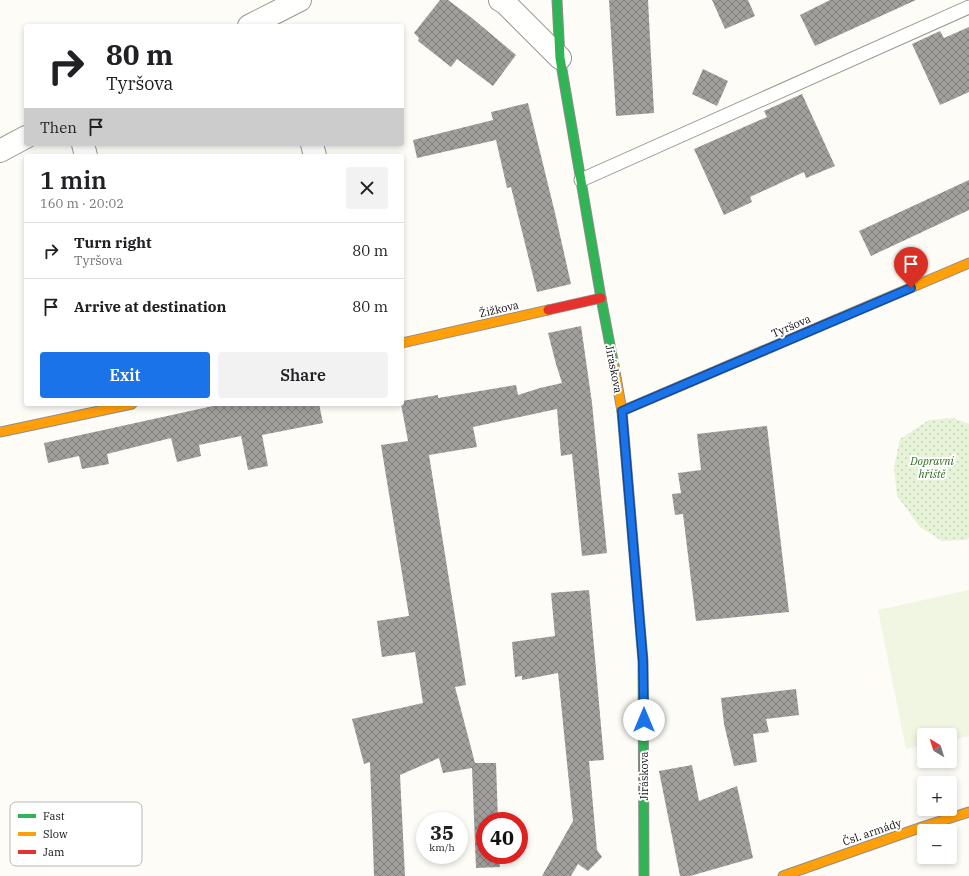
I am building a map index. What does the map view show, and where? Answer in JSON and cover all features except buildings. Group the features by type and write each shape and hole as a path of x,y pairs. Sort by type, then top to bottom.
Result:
{"street":[{"path":"500,0 505,3 560,58"},
{"name":"Jiráskova","path":"557,0 560,58 600,298 622,411 643,661 644,876"},
{"path":"255,24 290,12"},
{"path":"0,151 24,138"},
{"name":"Tyršova","path":"622,411 969,263"},
{"name":"Žižkova","path":"404,343 600,298"},
{"path":"0,432 123,406"},
{"name":"Čsl. armády","path":"783,876 818,870 922,827 969,812"}],"lane":[{"path":"581,180 969,7"}],"green space":[{"name":"Dopravní hřiště","path":"953,418 969,424 969,538 966,540 942,541 920,527 897,496 894,467 900,439 929,420"},
{"path":"969,590 969,736 957,739 957,728 917,728 917,747 906,749 878,610"}],"traffic: fast":[{"path":"557,0 560,58 614,366"},
{"path":"638,601 643,661 644,876"}],"traffic: slow":[{"path":"835,320 969,263"},
{"path":"404,343 548,310"},
{"path":"614,366 622,411 638,601"},
{"path":"0,432 123,406"},
{"path":"783,876 969,812"}],"traffic: jam":[{"path":"548,310 601,298"},
{"path":"622,411 835,320"}],"route":[{"path":"644,720 643,661 622,411 911,288"}]}
